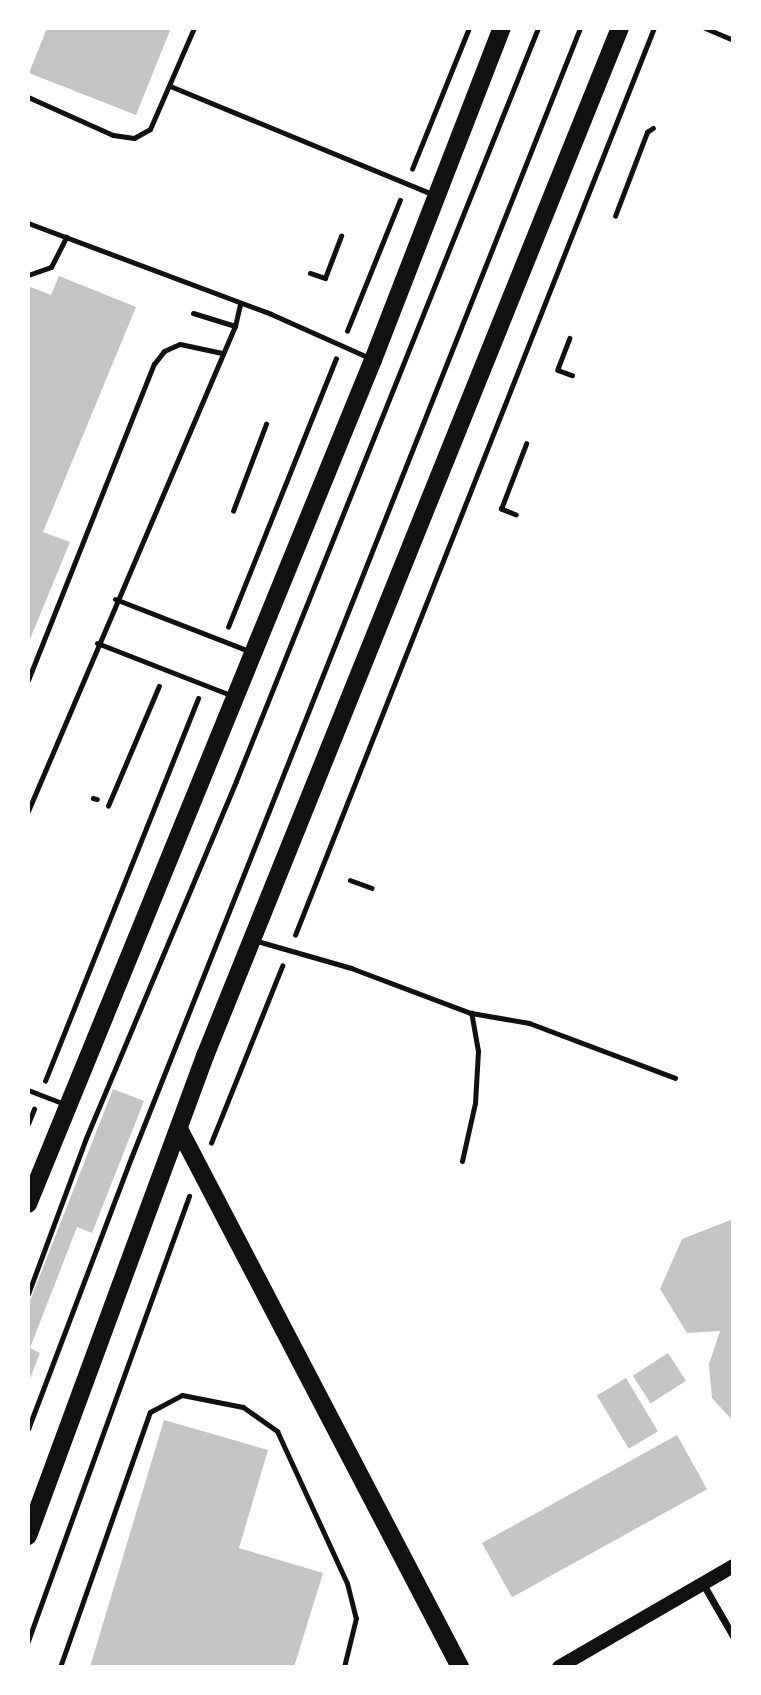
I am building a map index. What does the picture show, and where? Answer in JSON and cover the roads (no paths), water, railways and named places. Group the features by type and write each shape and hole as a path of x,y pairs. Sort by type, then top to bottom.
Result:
{"main road":[{"path":"28,1204 373,360 502,28"},
{"path":"28,1536 179,1129 253,940 620,28"},
{"path":"179,1129 460,1667"},
{"path":"559,1667 733,1566"}],"street":[{"path":"703,1583 733,1636"}],"lane":[{"path":"28,97 113,135 134,138 150,129 194,28"},
{"path":"28,1294 86,1138 242,768 538,28"},
{"path":"28,1429 136,1145 580,28"},
{"path":"705,28 733,40"},
{"path":"170,86 435,195"},
{"path":"28,223 373,360"},
{"path":"28,275 51,267 66,237"},
{"path":"28,811 115,599 235,326 240,305"},
{"path":"193,313 235,326"},
{"path":"28,680 154,364 164,351 180,344 222,353"},
{"path":"115,599 254,653"},
{"path":"97,643 236,697"},
{"path":"253,940 351,968 471,1013 530,1023 675,1078"},
{"path":"462,1161 475,1103 478,1051 471,1013"},
{"path":"28,1090 68,1105"},
{"path":"60,1667 150,1412 182,1395 243,1407 277,1431 347,1583 356,1618 344,1667"}]}
